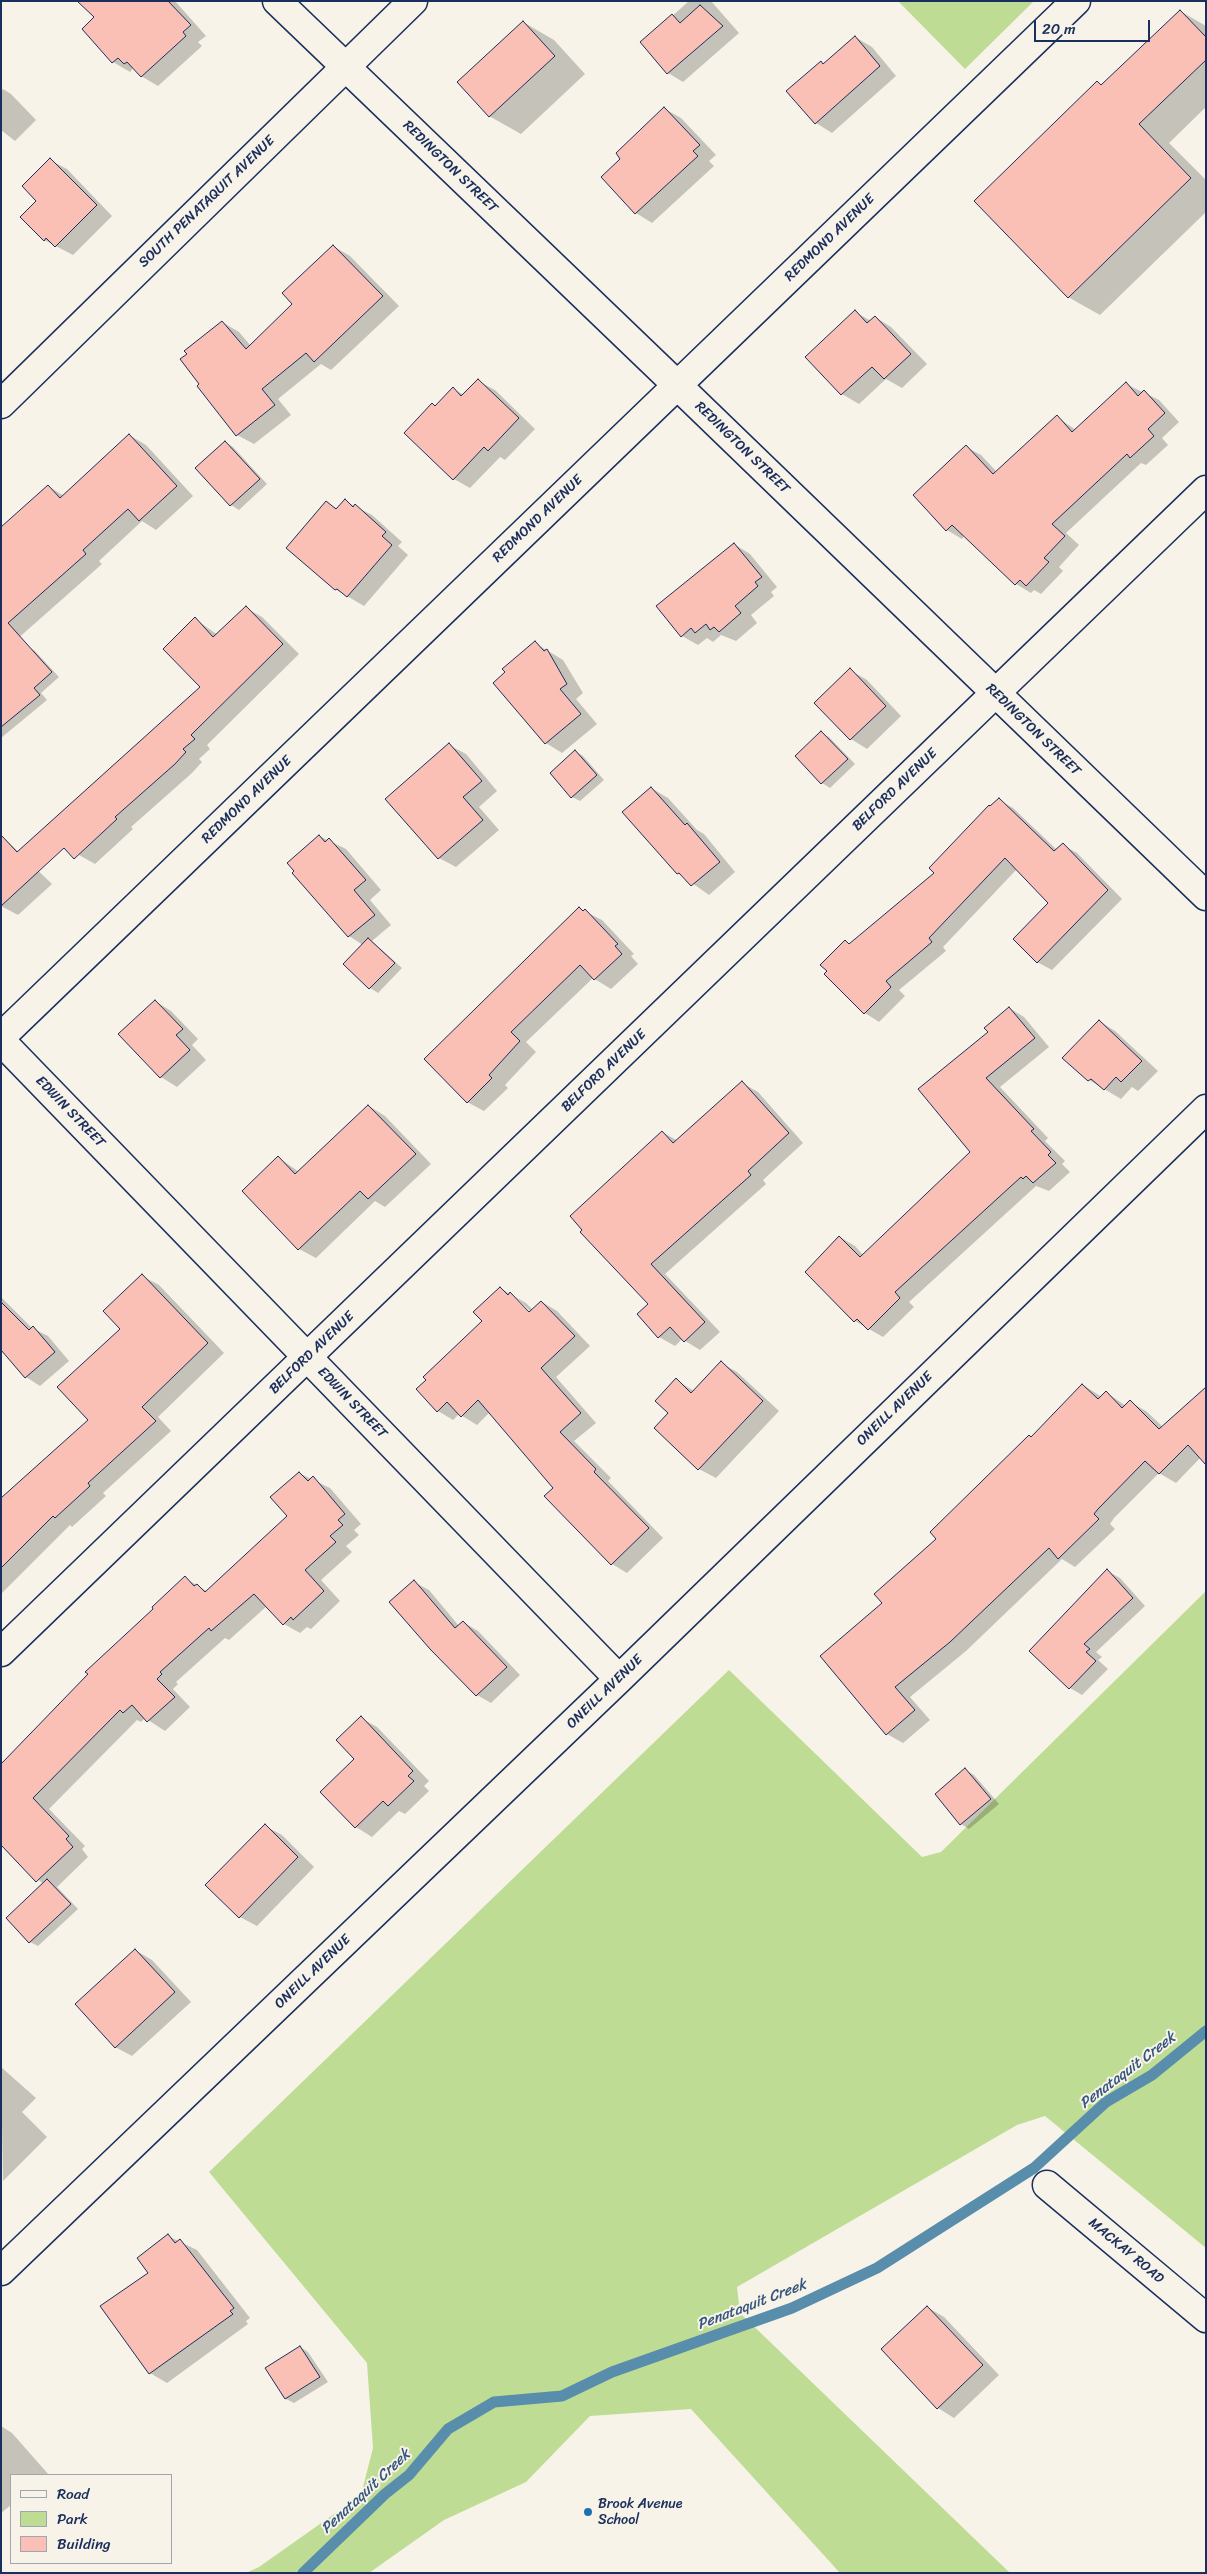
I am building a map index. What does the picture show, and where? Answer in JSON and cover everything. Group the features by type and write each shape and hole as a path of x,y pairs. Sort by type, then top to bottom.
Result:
{"street":[{"name":"REDINGTON STREET","path":"277,1 677,384 995,694 1206,896"},
{"name":"SOUTH PENATAQUIT AVENUE","path":"2,402 413,1"},
{"name":"REDMOND AVENUE","path":"1,1039 677,384 1076,1"},
{"name":"BELFORD AVENUE","path":"1,1652 1206,490"},
{"name":"EDWIN STREET","path":"1,1039 307,1358 619,1678"},
{"name":"ONEILL AVENUE","path":"1,2271 619,1678 1206,1109"},
{"name":"MACKAY ROAD","path":"1047,2184 1206,2318"}],"green space":[{"path":"898,1 1034,1 965,69"},
{"path":"1206,1591 1206,2248 1045,2116 1017,2125 737,2287 740,2313 1010,2573 840,2573 691,2409 590,2416 526,2482 444,2520 369,2573 246,2573 259,2567 361,2495 373,2448 367,2363 209,2172 729,1670 922,1857 941,1852"}],"building":[{"path":"77,1 168,1 191,25 183,32 186,36 141,77 127,62 124,64 118,58 112,63 82,29 94,17"},
{"path":"700,5 723,26 667,74 640,42 672,14 680,23"},
{"path":"1180,10 1206,37 1206,60 1139,124 1191,178 1068,298 974,201 1097,81 1101,85"},
{"path":"523,21 555,56 489,117 457,82"},
{"path":"855,36 880,66 815,124 786,91 821,61 823,64"},
{"path":"664,107 700,145 693,151 698,156 635,214 601,177 620,159 616,153"},
{"path":"50,158 97,205 55,247 46,238 44,241 20,217 36,201 22,186"},
{"path":"333,245 383,296 314,362 306,353 262,389 275,405 236,436 197,386 199,384 180,359 187,354 184,351 222,321 246,349 292,304 282,293"},
{"path":"855,310 867,323 875,316 911,354 884,379 872,367 841,395 805,357"},
{"path":"478,379 519,418 488,451 484,447 453,480 404,433 432,403 435,406 453,387 461,396"},
{"path":"1126,382 1138,396 1144,390 1165,413 1148,429 1154,436 1130,458 1127,454 1052,524 1065,536 1044,558 1049,562 1026,586 1020,580 1015,585 952,525 946,531 913,495 966,445 993,474 1057,415 1072,432"},
{"path":"129,434 177,486 139,521 128,509 83,550 86,554 8,623 52,672 34,688 40,695 1,727 1,527 48,485 60,498"},
{"path":"225,441 260,479 230,506 195,468"},
{"path":"345,499 353,507 355,504 386,532 382,536 392,545 347,597 337,589 335,590 286,548 326,501 336,509"},
{"path":"734,543 762,577 755,582 758,586 735,606 741,613 719,632 714,627 710,630 706,624 695,633 691,628 681,637 656,606"},
{"path":"246,606 283,644 191,735 195,739 183,749 186,752 175,764 115,817 117,819 74,859 64,848 1,906 1,835 17,852 200,687 163,649 195,617 213,637"},
{"path":"535,641 544,651 547,649 567,684 560,689 581,714 545,744 493,683 505,672 502,669"},
{"path":"850,668 886,706 850,740 814,703"},
{"path":"821,731 848,759 821,784 795,756"},
{"path":"449,743 482,781 463,797 483,820 438,859 385,799"},
{"path":"575,750 597,775 571,798 550,773"},
{"path":"651,787 685,825 687,823 720,862 691,886 679,873 677,874 622,812"},
{"path":"999,798 1054,851 1063,843 1108,890 1037,963 1013,939 1048,903 1005,858 929,938 932,942 886,981 891,987 864,1014 824,974 827,971 820,965 845,940 849,944 934,873 929,868 989,805"},
{"path":"319,835 325,842 329,838 366,880 354,890 375,915 348,937 292,873 294,871 287,863"},
{"path":"579,907 583,911 585,909 618,944 615,946 622,954 594,980 580,965 511,1032 520,1041 489,1075 492,1078 467,1103 424,1059"},
{"path":"368,938 395,963 369,989 343,964"},
{"path":"155,1000 183,1029 176,1035 190,1050 160,1078 118,1034"},
{"path":"1009,1007 1035,1038 986,1078 1034,1129 1031,1131 1051,1152 1048,1155 1056,1163 1033,1183 1026,1176 1023,1179 1021,1177 895,1292 900,1298 868,1330 857,1319 854,1322 805,1272 839,1236 860,1257 970,1152 918,1089 988,1032 984,1028"},
{"path":"1099,1020 1142,1061 1121,1082 1116,1077 1104,1090 1091,1079 1088,1081 1062,1058"},
{"path":"742,1081 789,1133 748,1171 751,1175 651,1264 705,1322 684,1342 670,1327 658,1338 637,1314 648,1304 580,1232 582,1230 570,1216 662,1131 673,1143"},
{"path":"368,1105 416,1154 368,1199 360,1191 298,1250 242,1191 278,1156 295,1174"},
{"path":"142,1274 208,1343 142,1407 156,1421 88,1483 90,1486 55,1518 53,1516 1,1568 1,1498 88,1420 57,1387 120,1329 103,1311"},
{"path":"500,1287 508,1295 510,1292 529,1312 541,1301 575,1336 541,1368 581,1413 560,1432 596,1469 594,1472 649,1528 611,1565 544,1496 553,1488 478,1400 461,1417 447,1402 437,1412 416,1389 426,1380 423,1377 482,1321 473,1312"},
{"path":"1,1302 29,1330 33,1326 55,1352 25,1378 1,1350"},
{"path":"721,1361 763,1401 698,1470 654,1428 668,1413 655,1401 676,1378 691,1393"},
{"path":"1082,1384 1098,1399 1106,1391 1122,1408 1130,1400 1159,1429 1206,1387 1206,1465 1188,1445 1159,1474 1145,1461 1094,1514 1099,1519 1058,1559 1049,1548 950,1642 895,1687 915,1710 886,1735 820,1656 882,1603 874,1594 936,1539 930,1532 1029,1435 1031,1437"},
{"path":"299,1472 308,1481 313,1476 345,1514 338,1520 343,1525 330,1536 336,1542 305,1570 324,1591 293,1620 291,1617 283,1625 254,1594 211,1631 209,1628 160,1672 162,1674 157,1679 175,1697 147,1722 132,1705 123,1713 120,1710 33,1798 69,1836 66,1839 73,1847 36,1882 1,1845 1,1764 88,1674 85,1672 153,1609 152,1607 185,1576 194,1586 197,1584 205,1592 287,1516 270,1497"},
{"path":"1107,1569 1133,1598 1084,1644 1090,1649 1086,1652 1096,1661 1069,1689 1029,1651"},
{"path":"414,1580 455,1628 463,1621 507,1667 476,1696 430,1649 389,1602"},
{"path":"361,1716 413,1771 408,1776 414,1781 388,1806 383,1801 355,1828 320,1792 354,1759 336,1740"},
{"path":"965,1768 991,1799 960,1825 935,1794"},
{"path":"265,1824 298,1857 239,1918 205,1885"},
{"path":"47,1879 71,1904 29,1943 6,1918"},
{"path":"135,1949 175,1992 115,2048 75,2004"},
{"path":"168,2234 175,2243 180,2239 234,2308 230,2311 233,2314 149,2374 100,2306 148,2273 137,2258"},
{"path":"927,2306 983,2365 937,2409 881,2349"},
{"path":"300,2346 320,2377 285,2399 265,2368"}],"waterway":[{"name":"Penataquit Creek","path":"303,2573 385,2494 409,2475 448,2429 494,2402 562,2396 612,2372 792,2308 877,2268 1034,2168 1106,2102 1152,2075 1206,2031"}],"place":[{"name":"Brook Avenue School","path":"588,2512"}]}
